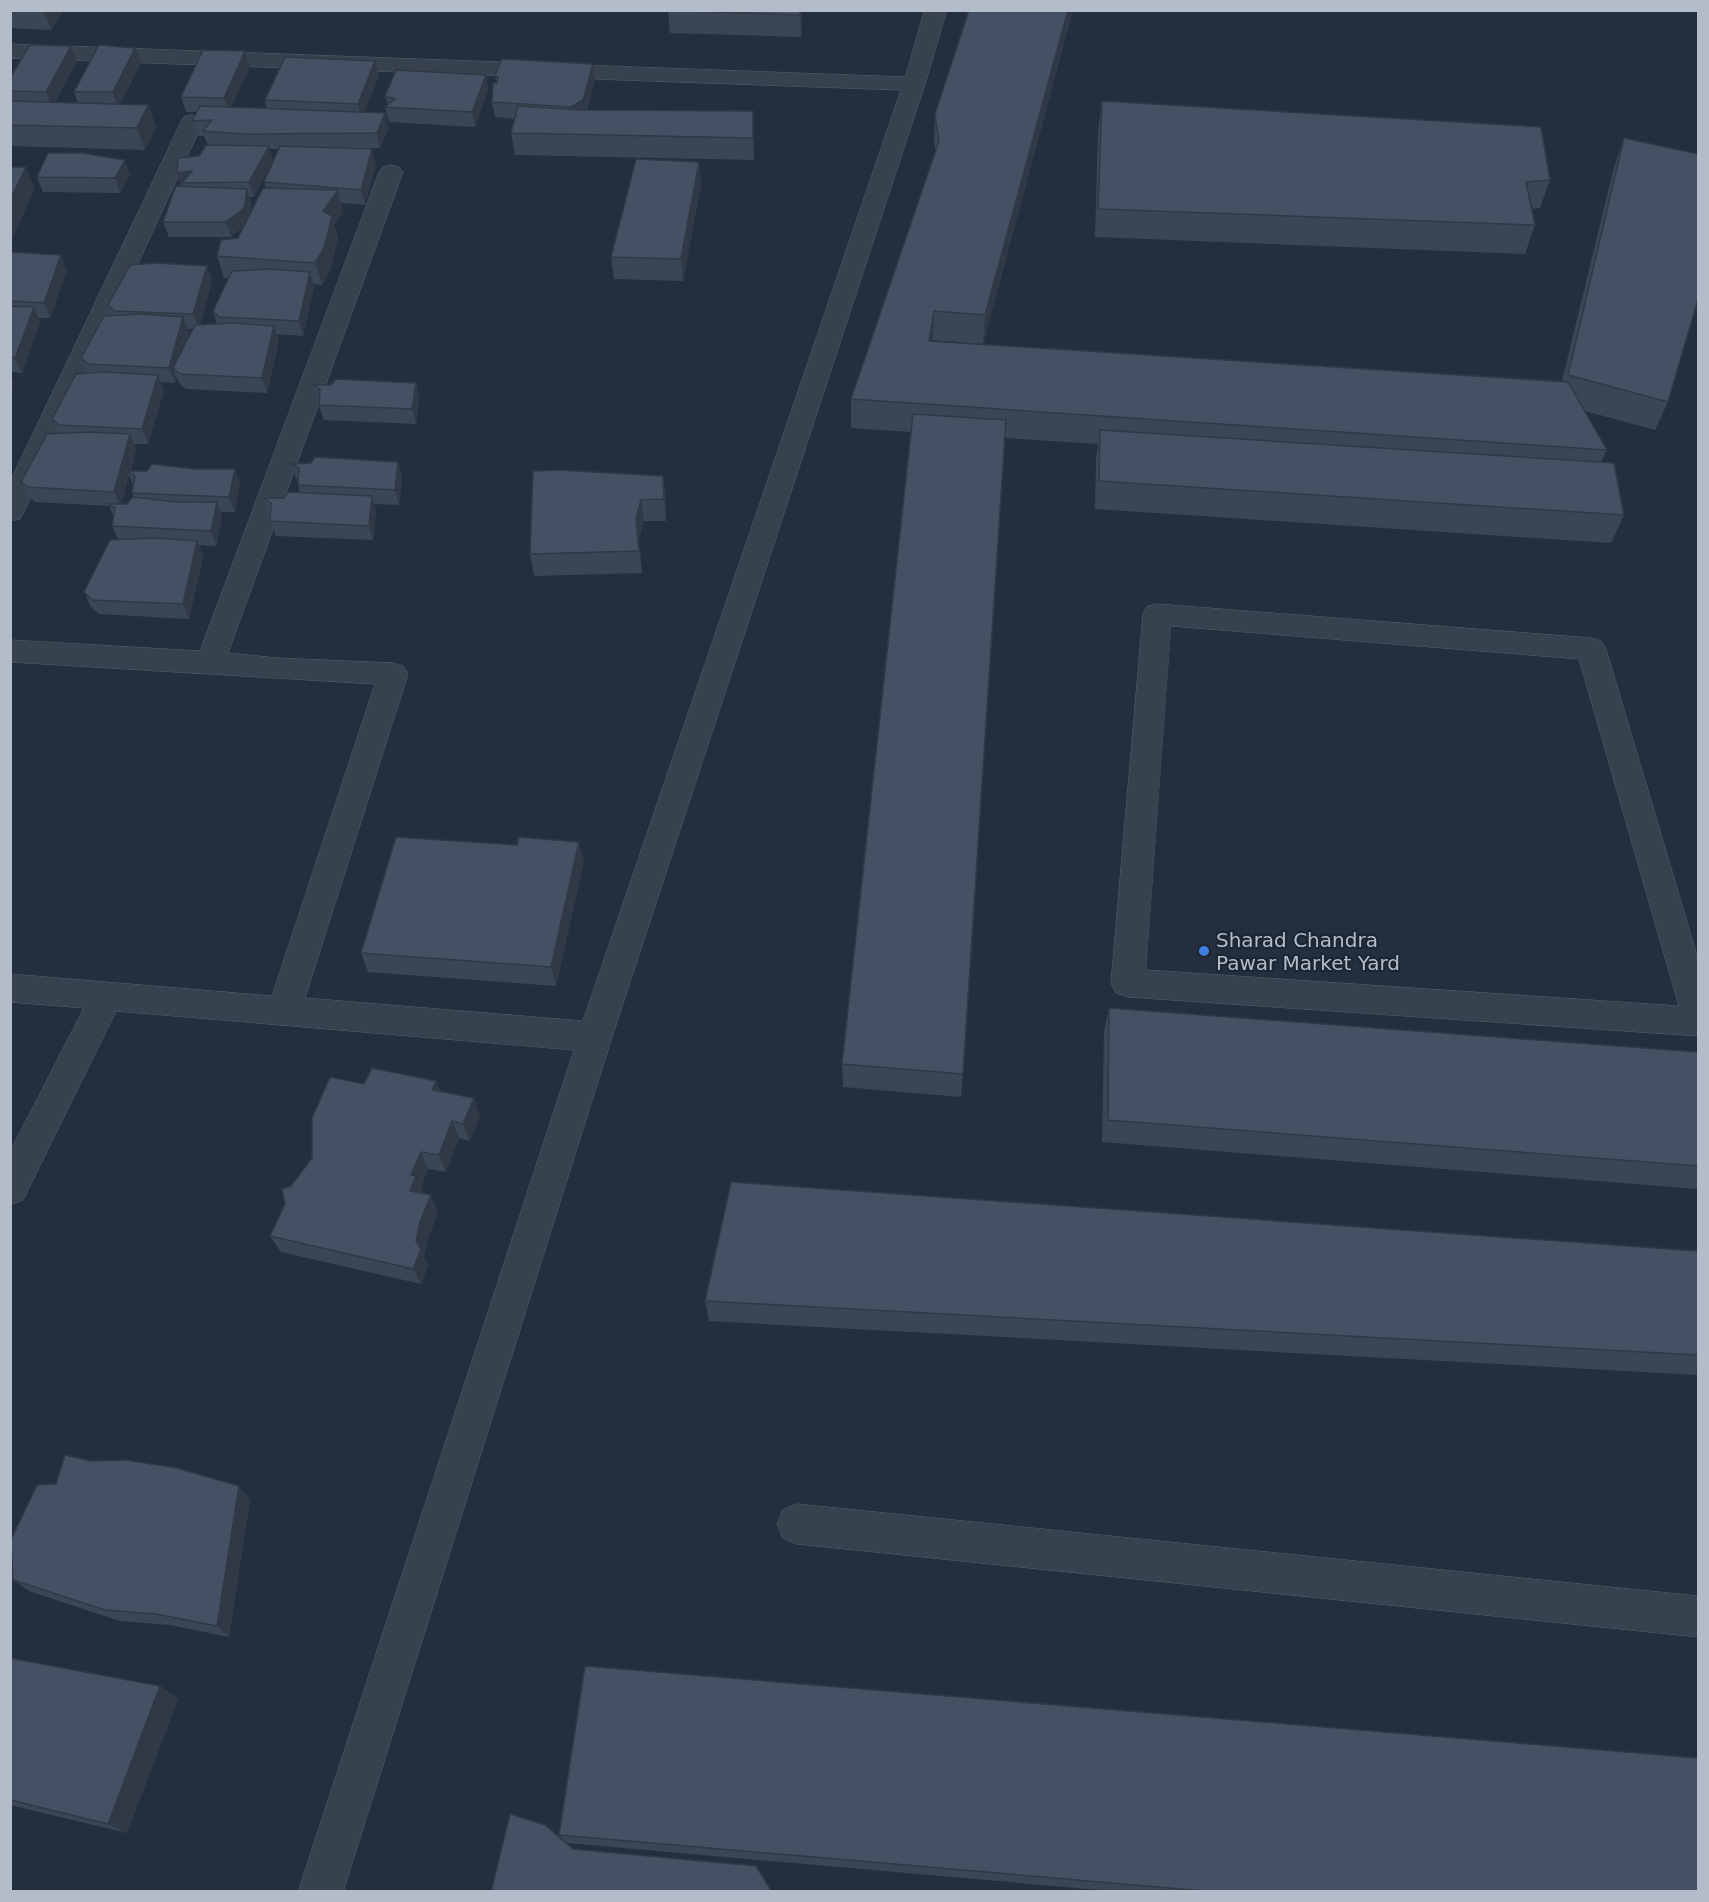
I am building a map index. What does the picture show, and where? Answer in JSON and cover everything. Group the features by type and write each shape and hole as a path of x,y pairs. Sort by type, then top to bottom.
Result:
{"street":[{"path":"320,1892 595,1037 915,84 936,10"},
{"path":"10,51 915,84"},
{"path":"10,512 192,122"},
{"path":"210,662 391,172"},
{"path":"1698,1014 1591,649 1157,614 1128,983 1698,1022"},
{"path":"10,651 210,662 277,669 393,674 284,1012"},
{"path":"10,988 595,1037"},
{"path":"10,1189 108,996"},
{"path":"797,1524 1698,1617"}],"building":[{"path":"668,10 800,10 800,15"},
{"path":"969,10 1068,10 985,315 934,311 929,341 1568,382 1607,450 851,399 939,141 935,114"},
{"path":"30,45 71,46 46,92 10,91 10,78"},
{"path":"99,45 135,48 113,92 74,92"},
{"path":"203,50 245,51 224,98 181,97"},
{"path":"285,57 375,61 358,104 265,100"},
{"path":"502,59 593,64 583,100 571,107 492,102 493,83 497,83 498,77 495,75"},
{"path":"396,70 486,75 472,112 385,107 395,99 385,96"},
{"path":"10,101 148,105 137,128 10,125"},
{"path":"1102,101 1541,127 1550,180 1526,182 1535,225 1098,209"},
{"path":"200,106 385,113 377,133 245,134 203,131 212,120 192,121"},
{"path":"518,106 581,110 753,111 753,138 511,133"},
{"path":"1624,138 1698,154 1698,299 1668,402 1568,375"},
{"path":"206,145 269,146 249,182 182,183 192,171 177,173 178,158 199,156"},
{"path":"280,146 372,149 361,190 264,182"},
{"path":"48,153 82,153 125,160 115,178 37,177"},
{"path":"636,159 699,162 681,259 611,257"},
{"path":"10,167 26,167 10,200"},
{"path":"176,186 247,189 244,208 226,222 163,222"},
{"path":"263,188 338,190 323,211 332,216 324,248 315,263 217,256 221,240 238,238"},
{"path":"10,252 61,255 44,303 10,301"},
{"path":"156,263 207,266 193,314 114,311 108,305 130,265"},
{"path":"270,269 310,272 299,321 219,317 213,311 232,271"},
{"path":"10,306 34,307 15,358 10,357"},
{"path":"143,314 183,317 169,368 88,364 81,358 104,316"},
{"path":"233,323 274,326 262,378 180,374 173,368 195,325"},
{"path":"104,372 158,375 142,429 59,425 52,419 76,374"},
{"path":"336,379 416,383 412,409 319,405 320,389 313,385 331,385"},
{"path":"913,414 1006,420 963,1074 842,1064"},
{"path":"1100,430 1614,463 1624,515 1099,481"},
{"path":"88,432 130,434 114,492 28,487 21,482 47,434"},
{"path":"315,457 398,462 395,490 298,485 299,468 291,464 311,463"},
{"path":"152,464 195,469 235,469 229,497 132,493 135,476 127,471 147,471"},
{"path":"559,470 663,476 664,499 641,500 636,518 639,551 530,554 533,471"},
{"path":"288,492 372,496 369,526 270,521 271,503 264,498 284,498"},
{"path":"133,497 177,502 217,502 211,531 112,526 115,508 108,504 127,504"},
{"path":"153,538 197,541 183,604 92,600 84,592 110,540"},
{"path":"396,837 517,845 519,837 579,842 551,967 361,953"},
{"path":"1109,1008 1698,1052 1698,1166 1108,1120"},
{"path":"372,1068 436,1081 432,1090 474,1098 463,1124 452,1121 439,1155 421,1152 411,1175 416,1176 410,1191 431,1195 420,1222 416,1241 421,1249 413,1269 270,1236 285,1204 282,1189 291,1186 312,1158 312,1118 330,1077 364,1084"},
{"path":"731,1182 1698,1251 1698,1355 705,1301"},
{"path":"65,1455 91,1461 126,1460 177,1468 239,1486 217,1626 156,1614 105,1610 13,1580 11,1540 37,1485 56,1484"},
{"path":"10,1658 160,1686 108,1824 10,1800"},
{"path":"585,1666 1698,1758 1698,1892 1216,1892 559,1835"},
{"path":"510,1814 545,1825 573,1849 756,1866 772,1892 491,1892"}],"place":[{"name":"Sharad Chandra Pawar Market Yard","path":"1204,951"}]}
